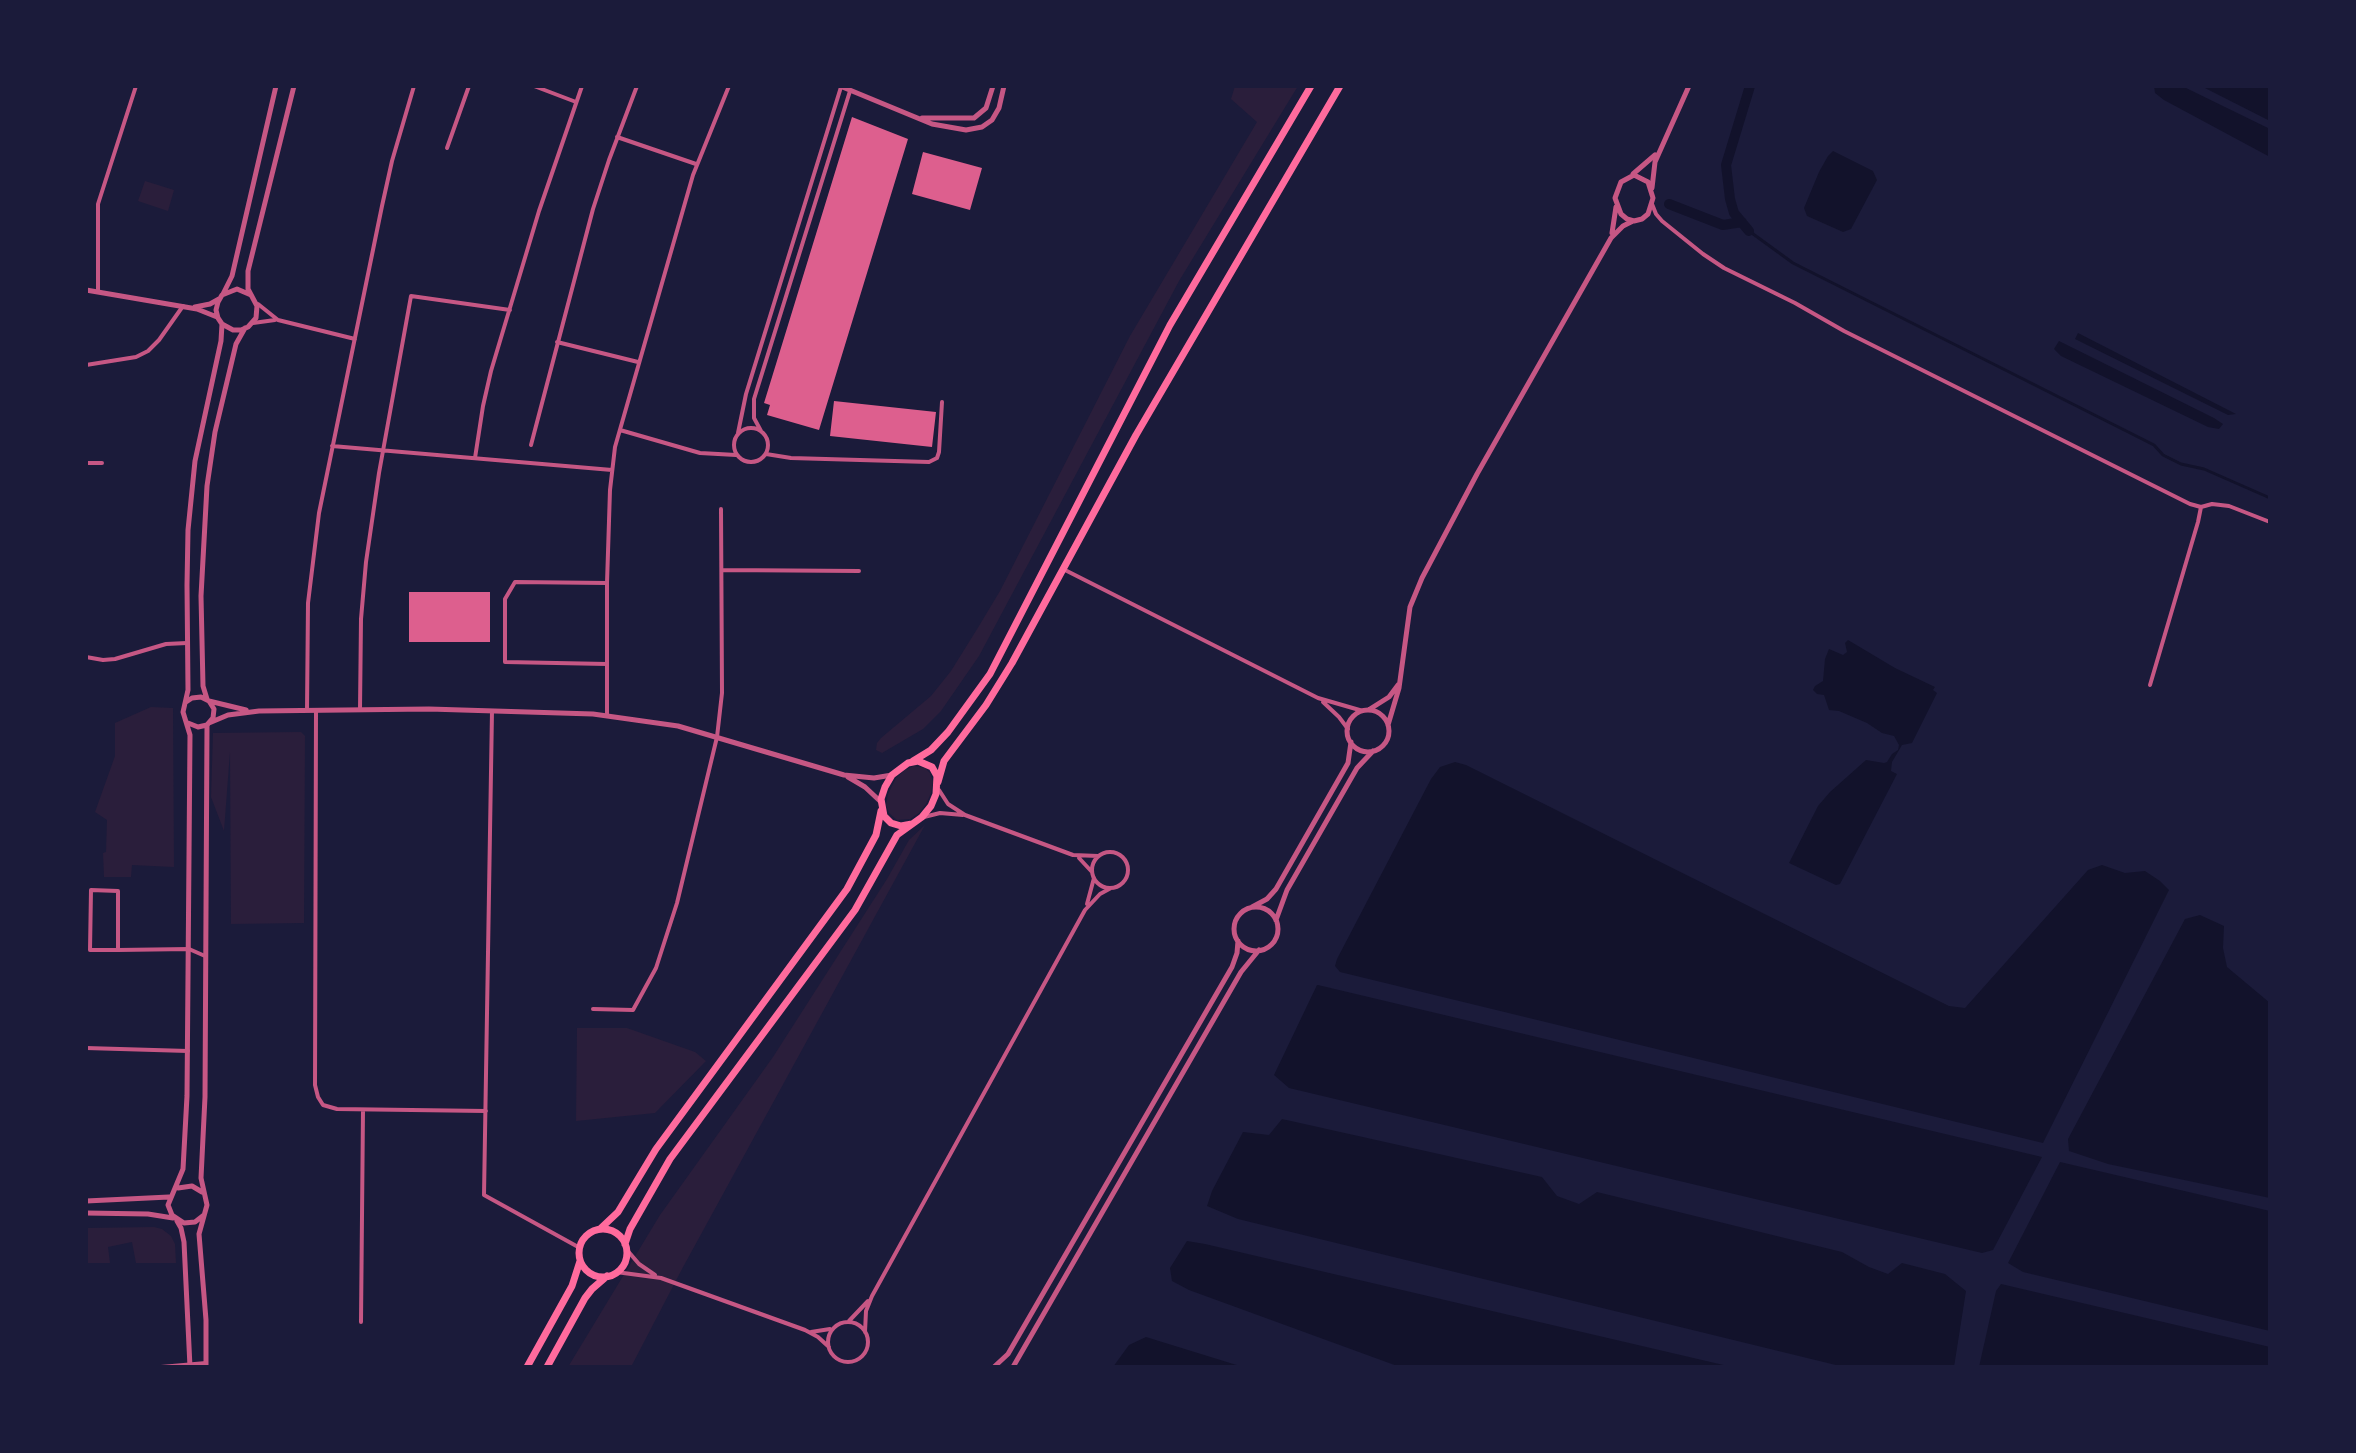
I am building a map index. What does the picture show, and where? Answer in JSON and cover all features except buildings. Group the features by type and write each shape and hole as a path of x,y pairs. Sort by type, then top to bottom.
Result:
{"highway":[{"path":"607,1276 591,1273 585,1268 580,1248 584,1239 618,1212 662,1139 847,889 876,835 885,787 892,775 938,744 990,674 1170,325 1311,86"},
{"path":"547,1367 585,1298 598,1282 625,1263 630,1229 670,1159 846,921 874,879 897,835 922,817 934,800 944,761 1000,684 1185,347 1340,86"},
{"path":"913,761 932,767 938,785"},
{"path":"881,804 884,816 891,823 901,826 912,824"},
{"path":"600,1229 619,1235 626,1247"},
{"path":"527,1367 576,1278 581,1259"}],"street":[{"path":"98,291 98,200 136,86"},
{"path":"245,328 233,330 222,324 217,306 232,276 276,86"},
{"path":"278,320 251,295 247,286 248,271 294,86"},
{"path":"307,710 306,649 319,513 392,161 414,86"},
{"path":"447,148 469,86"},
{"path":"534,86 576,102"},
{"path":"475,458 486,395 510,310 543,198 582,86"},
{"path":"531,445 593,209 637,86"},
{"path":"607,715 607,583 612,470 638,362 696,164 729,86"},
{"path":"850,91 754,399 754,418 768,442 766,454 761,460 751,463 736,455 733,445 840,86 932,124 957,129 982,127 996,114 1004,86"},
{"path":"917,117 974,118 986,108 993,86"},
{"path":"1689,86 1652,173 1652,204 1662,221 1703,254 1844,331 2190,504 2201,507 2212,504 2229,506 2270,522"},
{"path":"617,137 696,164"},
{"path":"1611,238 1619,185 1648,163 1661,148"},
{"path":"1631,175 1645,179 1652,189"},
{"path":"1616,202 1624,217 1633,221"},
{"path":"1645,217 1652,204"},
{"path":"1276,920 1282,900 1357,768 1389,736 1388,725 1400,681 1408,615 1416,590 1477,474 1611,238 1623,226 1645,217 1662,221"},
{"path":"86,365 136,357 148,351 186,307 203,306 237,289 251,295"},
{"path":"86,290 186,307 218,318"},
{"path":"360,709 363,589 383,450 411,296 510,310"},
{"path":"251,324 257,314 256,302"},
{"path":"161,1367 206,1365 206,1320 199,1237 207,1205 201,1178 205,1097 208,724 214,712 203,686 201,596 207,486 213,443 238,338 245,328 251,324 278,320 355,339"},
{"path":"190,1365 184,1242 181,1228 169,1208 172,1194 182,1176 184,1161 188,1051 190,735 183,715 188,692 187,574 193,476 222,324"},
{"path":"557,342 638,362"},
{"path":"766,454 787,458 932,461 937,458 942,402"},
{"path":"738,433 751,428 761,431"},
{"path":"620,430 700,453 736,455"},
{"path":"332,446 612,470"},
{"path":"86,463 102,463"},
{"path":"2150,685 2201,507"},
{"path":"593,1009 633,1010 656,968 677,903 717,737 723,685 721,509"},
{"path":"1063,569 1318,698 1379,713 1388,725"},
{"path":"722,570 859,571"},
{"path":"607,583 515,582 505,599 505,662 607,664"},
{"path":"86,657 115,659 166,644 187,643"},
{"path":"1348,729 1353,716 1389,697 1400,681"},
{"path":"185,703 195,697 234,708 259,711"},
{"path":"994,1367 1008,1354 1232,967 1237,953 1236,920 1276,889 1348,763 1351,742 1348,729 1318,698"},
{"path":"187,723 198,727 222,716 307,710 492,710 607,715 661,723 717,737 844,775 874,778 892,775"},
{"path":"316,710 315,1085 318,1097 327,1107 486,1111"},
{"path":"492,710 484,1195 580,1248"},
{"path":"1351,742 1362,750 1373,751"},
{"path":"844,775 865,787 881,804"},
{"path":"938,785 948,804 965,815 1073,855 1085,863 1102,886 1111,888"},
{"path":"922,817 940,813 965,815"},
{"path":"833,1328 829,1335 832,1354 840,1360 854,1360 861,1356 867,1347 866,1311 872,1296 1085,910 1100,894 1124,881 1128,870 1120,855 1114,852 1098,856 1092,867 1093,876 1085,910"},
{"path":"1073,855 1098,856"},
{"path":"118,950 118,891 91,890 90,950 118,950 189,949 205,956"},
{"path":"1238,941 1249,949 1259,950 1274,940 1278,927 1276,920 1266,910 1252,907"},
{"path":"1013,1367 1241,972 1259,950"},
{"path":"86,1048 188,1051"},
{"path":"361,1322 363,1110"},
{"path":"86,1201 172,1194 188,1185 204,1194"},
{"path":"86,1213 161,1215 192,1223 204,1215"},
{"path":"626,1247 639,1264 661,1278"},
{"path":"616,1272 661,1278 805,1330 829,1347"},
{"path":"805,1330 817,1332 833,1328 855,1317 872,1296"},
{"path":"845,1322 857,1324 865,1332"}],"shaded area":[{"path":"1235,86 1298,86 1179,281 979,656 941,711 923,729 882,753 876,750 881,738 931,696 979,626 1000,591 1130,336 1257,122 1231,99"},
{"path":"2154,86 2182,86 2270,129 2270,157 2164,100 2155,93"},
{"path":"2201,86 2270,86 2270,121"},
{"path":"1833,151 1873,171 1877,180 1851,229 1843,232 1807,216 1804,208 1819,172"},
{"path":"145,181 174,190 168,211 138,201"},
{"path":"2078,333 2236,414 2228,415 2075,339"},
{"path":"2059,341 2223,424 2219,429 2208,427 2061,356 2054,349"},
{"path":"1848,640 1935,687 1933,690 1937,693 1912,743 1902,745 1892,762 1891,771 1897,774 1840,884 1836,885 1789,863 1818,806 1830,792 1866,760 1887,762 1899,745 1894,736 1839,711 1829,710 1824,695 1813,690 1823,681 1829,649 1843,655 1847,652 1845,643"},
{"path":"151,707 173,708 174,867 132,865 131,877 104,877 107,820 95,812 115,756 115,723"},
{"path":"301,732 305,736 304,923 231,924 230,752 224,831 211,797 213,733"},
{"path":"1455,762 1949,1006 1965,1008 2088,870 2102,865 2125,873 2145,871 2169,890 2043,1143 1340,972 1335,966 1337,959 1431,779 1440,767"},
{"path":"914,766 925,768 930,773 933,782 931,793 919,813 910,819 897,820 886,805 888,794 896,778"},
{"path":"925,825 631,1367 568,1367 660,1215 773,1057 909,840"},
{"path":"2200,915 2224,926 2223,948 2227,967 2270,1003 2270,1198 2108,1164 2069,1151 2068,1139 2185,919"},
{"path":"1317,985 2042,1157 1993,1250 1982,1253 1289,1088 1274,1075"},
{"path":"577,1028 627,1028 695,1052 706,1061 655,1113 576,1121"},
{"path":"1282,1119 1542,1177 1557,1196 1579,1204 1597,1192 1842,1252 1888,1274 1902,1263 1945,1274 1966,1291 1954,1367 1844,1367 1238,1219 1207,1206 1243,1132 1269,1135"},
{"path":"2060,1162 2270,1211 2270,1331 2023,1272 2008,1263"},
{"path":"154,1227 171,1236 175,1244 176,1263 136,1263 132,1242 108,1247 110,1263 86,1263 86,1228"},
{"path":"1187,1241 1732,1367 1400,1367 1189,1290 1172,1281 1170,1268"},
{"path":"2001,1284 2270,1347 2270,1367 1979,1367 1996,1291"},
{"path":"1146,1337 1243,1367 1113,1367 1129,1345"}],"waterway":[{"path":"1749,231 1734,213 1726,165 1750,86"},
{"path":"1669,204 1723,225 1742,222"},
{"path":"1749,231 1793,263 2154,445 2163,455 2270,498"}]}
